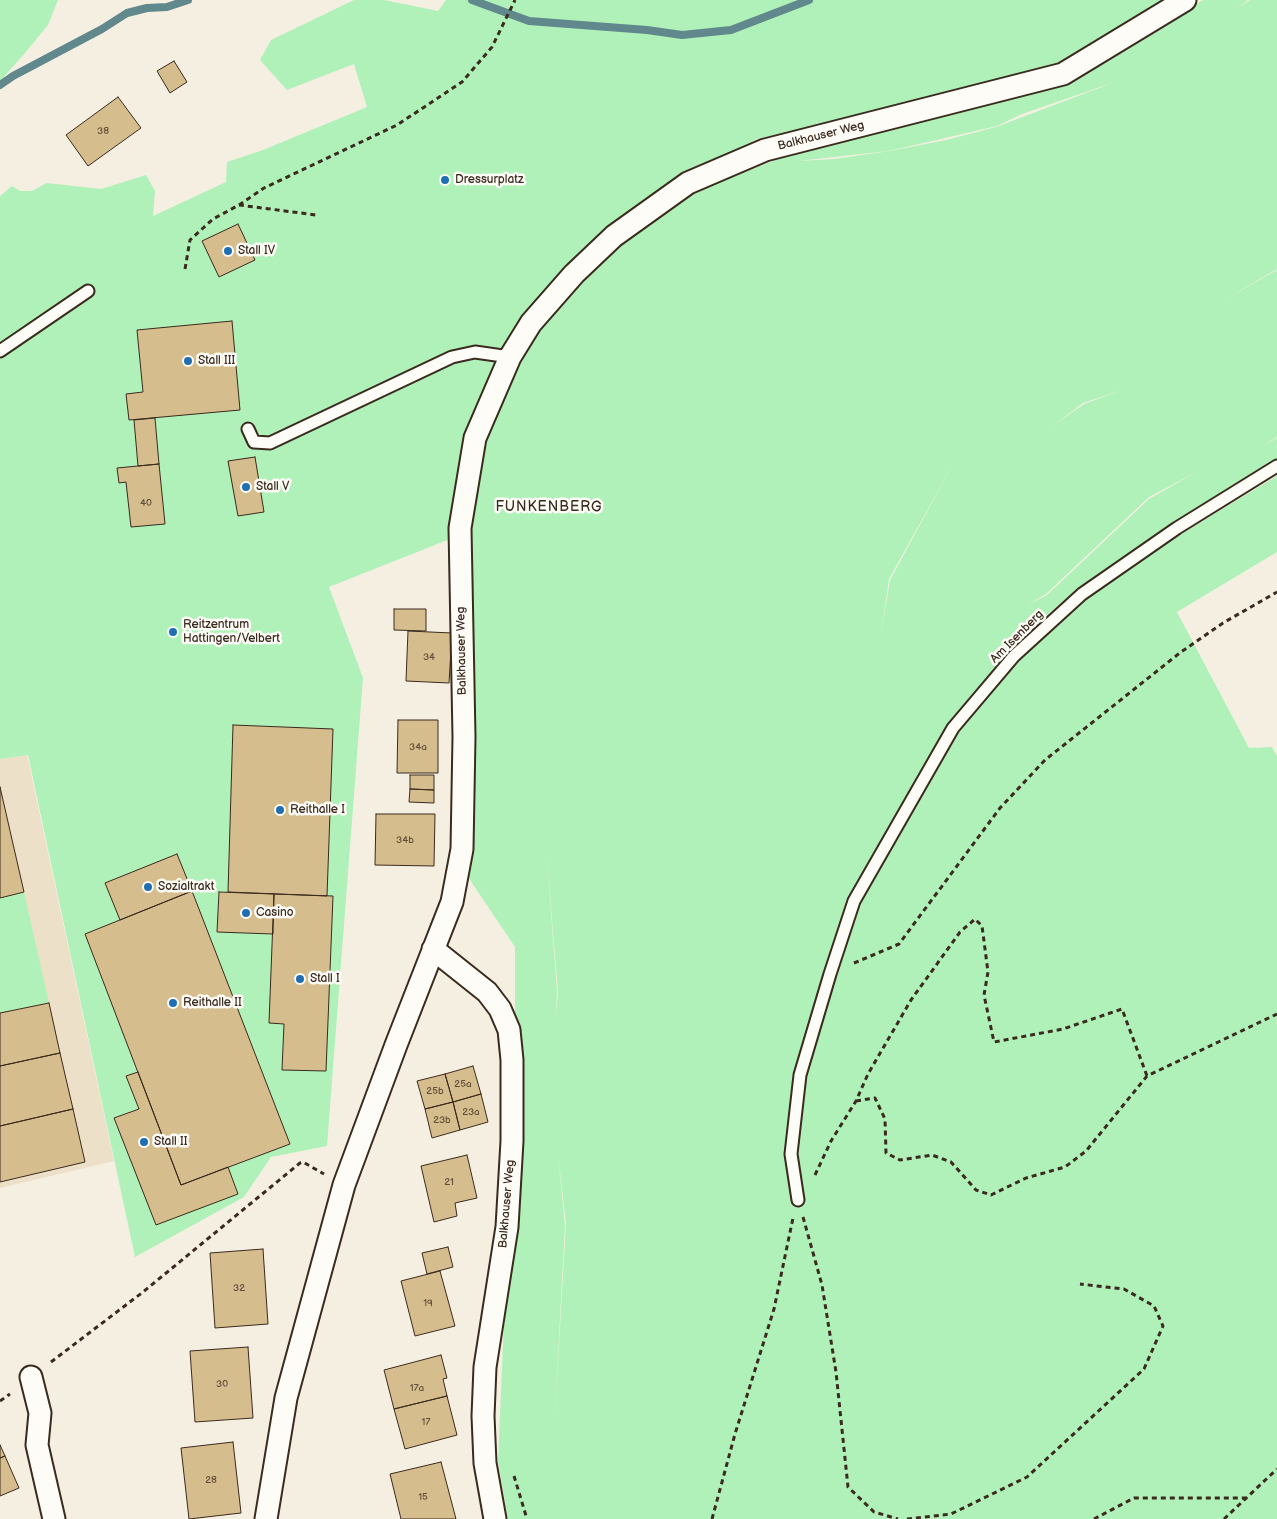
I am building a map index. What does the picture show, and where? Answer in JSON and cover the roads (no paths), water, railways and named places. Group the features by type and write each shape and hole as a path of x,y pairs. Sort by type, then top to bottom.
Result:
{"street":[{"name":"Balkhauser Weg","path":"266,1519 286,1398 344,1185 452,902 462,849 464,737 460,528 475,438 510,357 531,323 574,274 614,236 688,183 766,150 1063,74 1185,0"},
{"name":"Balkhauser Weg","path":"433,949 487,992 500,1008 509,1030 512,1060 512,1140 508,1227 485,1368 483,1416 485,1463 495,1519"},
{"path":"31,1377 40,1413 37,1445 54,1519"}],"lane":[{"path":"0,351 88,292"},
{"path":"248,429 254,442 270,443 452,357 475,352 510,357"},
{"name":"Am Isenberg","path":"798,1200 791,1154 800,1075 830,974 854,901 953,728 1014,656 1082,594 1177,528 1277,466"}],"waterway":[{"path":"0,85 13,76 102,29 127,13 147,8 167,7 188,0"},
{"path":"472,0 529,21 647,30 682,35 731,30 809,0"}],"place":[{"name":"Dressurplatz","path":"445,180"},
{"name":"Stall IV","path":"228,251"},
{"name":"Stall III","path":"188,361"},
{"name":"Stall V","path":"246,487"},
{"name":"Reitzentrum Hattingen/Velbert","path":"173,632"},
{"name":"Reithalle I","path":"280,810"},
{"name":"Sozialtrakt","path":"148,887"},
{"name":"Casino","path":"246,913"},
{"name":"Stall I","path":"300,979"},
{"name":"Reithalle II","path":"173,1003"},
{"name":"Stall II","path":"144,1142"}],"district":[{"name":"FUNKENBERG","path":"549,507"}]}
